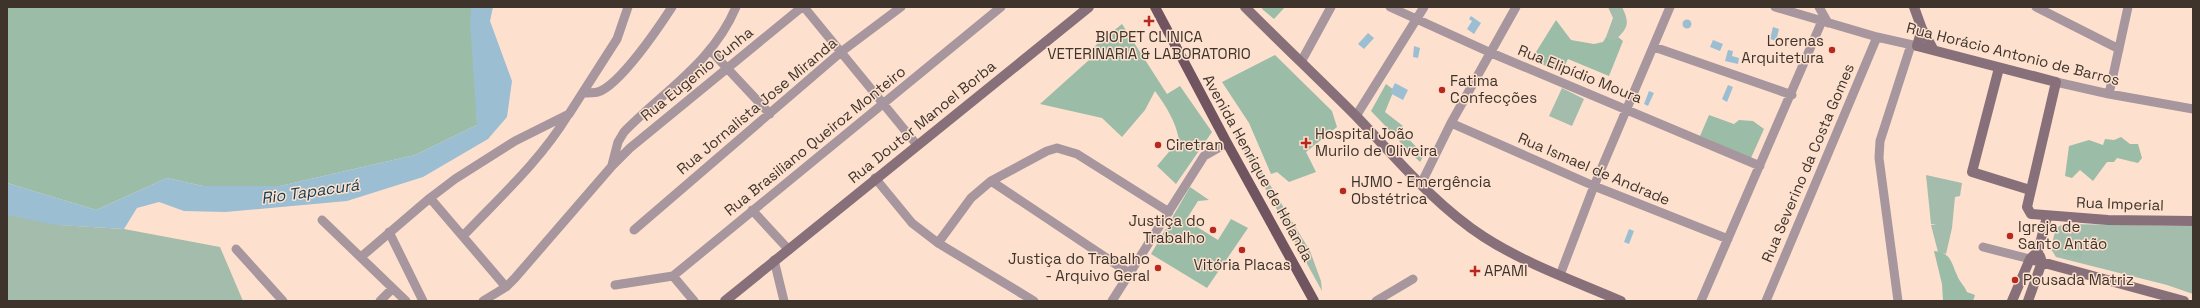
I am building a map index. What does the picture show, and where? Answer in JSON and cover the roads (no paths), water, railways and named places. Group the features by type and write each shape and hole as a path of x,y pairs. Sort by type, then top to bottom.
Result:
{"main road":[{"name":"Avenida Henrique de Holanda","path":"1156,7 1227,143 1314,301"}],"street":[{"path":"463,236 542,153 556,136 617,39 628,7"},
{"path":"583,93 598,92 605,88 636,58 672,7"},
{"path":"612,166 618,142 624,132 674,88 711,51 731,20 736,7"},
{"path":"803,7 917,145"},
{"name":"Rua Eugenio Cunha","path":"483,301 506,287 612,166 650,130 803,7"},
{"name":"Rua Jornalista Jose Miranda","path":"634,230 841,52 901,7"},
{"name":"Rua Brasiliano Queiroz Monteiro","path":"673,276 1001,7"},
{"name":"Rua Doutor Manoel Borba","path":"725,301 1089,7"},
{"path":"1245,7 1356,116 1421,184 1483,236 1518,256 1621,301"},
{"path":"1301,62 1330,7"},
{"name":"Rua Elipídio Moura","path":"1390,7 1489,52 1760,166"},
{"path":"1356,116 1424,7"},
{"path":"1421,184 1451,123 1489,52 1516,7"},
{"path":"1560,275 1594,186 1670,7"},
{"name":"Rua Horácio Antonio de Barros","path":"1775,7 1877,37 1933,49 1998,68 2109,94 2193,109"},
{"path":"1701,301 1825,22 1820,7"},
{"path":"1914,7 1922,29 1933,49"},
{"path":"2036,7 2119,48"},
{"path":"2109,94 2128,7"},
{"path":"1898,301 1879,158 1880,141 1914,45 1922,29"},
{"name":"Rua Severino da Costa Gomes","path":"1766,301 1877,37"},
{"path":"1654,47 1792,95"},
{"path":"711,51 728,67 770,114"},
{"path":"1998,68 1972,172 2030,190 2056,82"},
{"path":"360,257 430,198 515,141 569,114"},
{"name":"Rua Ismael de Andrade","path":"1451,123 1594,186 1728,239"},
{"path":"1112,301 1204,156 1227,143"},
{"path":"938,243 972,198 991,181 1048,151 1057,148 1067,150 1169,212"},
{"path":"876,178 912,223 938,243 1034,301"},
{"path":"991,181 1129,273"},
{"name":"Rua Imperial","path":"2030,190 2027,210 2031,214 2046,217 2193,222"},
{"path":"430,198 506,287"},
{"path":"752,210 788,250"},
{"path":"2012,301 2030,259 2038,251 2046,217"},
{"path":"322,220 406,301"},
{"path":"389,232 423,301"},
{"path":"1983,247 2042,262 2162,298 2184,301"},
{"path":"236,249 283,301"},
{"path":"2028,301 2042,262 2038,251"},
{"path":"774,260 784,301"},
{"path":"615,285 673,276 694,301"},
{"path":"1376,301 1413,279"},
{"path":"380,301 392,289"}],"water":[{"name":"Rio Tapacurá","path":"471,7 493,7 490,21 512,81 507,117 488,139 423,177 347,201 225,212 184,211 159,202 137,208 124,229 57,225 7,215 7,183 96,210 167,178 203,186 280,186 415,155 477,125 470,22"},
{"path":"1471,16 1481,23 1474,34 1467,29 1472,21 1469,19"},
{"path":"1687,19 1692,24 1687,29 1682,24"},
{"path":"1773,27 1779,29 1776,41 1770,39"},
{"path":"1368,33 1374,38 1364,49 1358,44"},
{"path":"1713,40 1723,44 1720,51 1710,47"},
{"path":"1414,46 1420,48 1418,58 1413,57"},
{"path":"1728,50 1733,51 1732,56 1739,58 1738,64 1725,61"},
{"path":"1395,83 1408,90 1403,100 1390,93"},
{"path":"1728,85 1733,87 1727,102 1722,99"},
{"path":"1649,91 1654,93 1648,106 1644,104"},
{"path":"1629,229 1634,231 1629,244 1624,242"}],"place":[{"name":"BIOPET CLINICA VETERINARIA & LABORATORIO","path":"1149,21"},
{"name":"Lorenas Arquitetura","path":"1832,50"},
{"name":"Fatima Confecções","path":"1442,90"},
{"name":"Hospital João Murilo de Oliveira","path":"1306,143"},
{"name":"Ciretran","path":"1158,145"},
{"name":"HJMO - Emergência Obstétrica","path":"1343,191"},
{"name":"Justiça do Trabalho","path":"1213,230"},
{"name":"Igreja de Santo Antão","path":"2010,236"},
{"name":"Vitória Placas","path":"1242,250"},
{"name":"Justiça do Trabalho - Arquivo Geral","path":"1158,268"},
{"name":"APAMI","path":"1475,271"},
{"name":"Pousada Matriz","path":"2015,280"}]}
